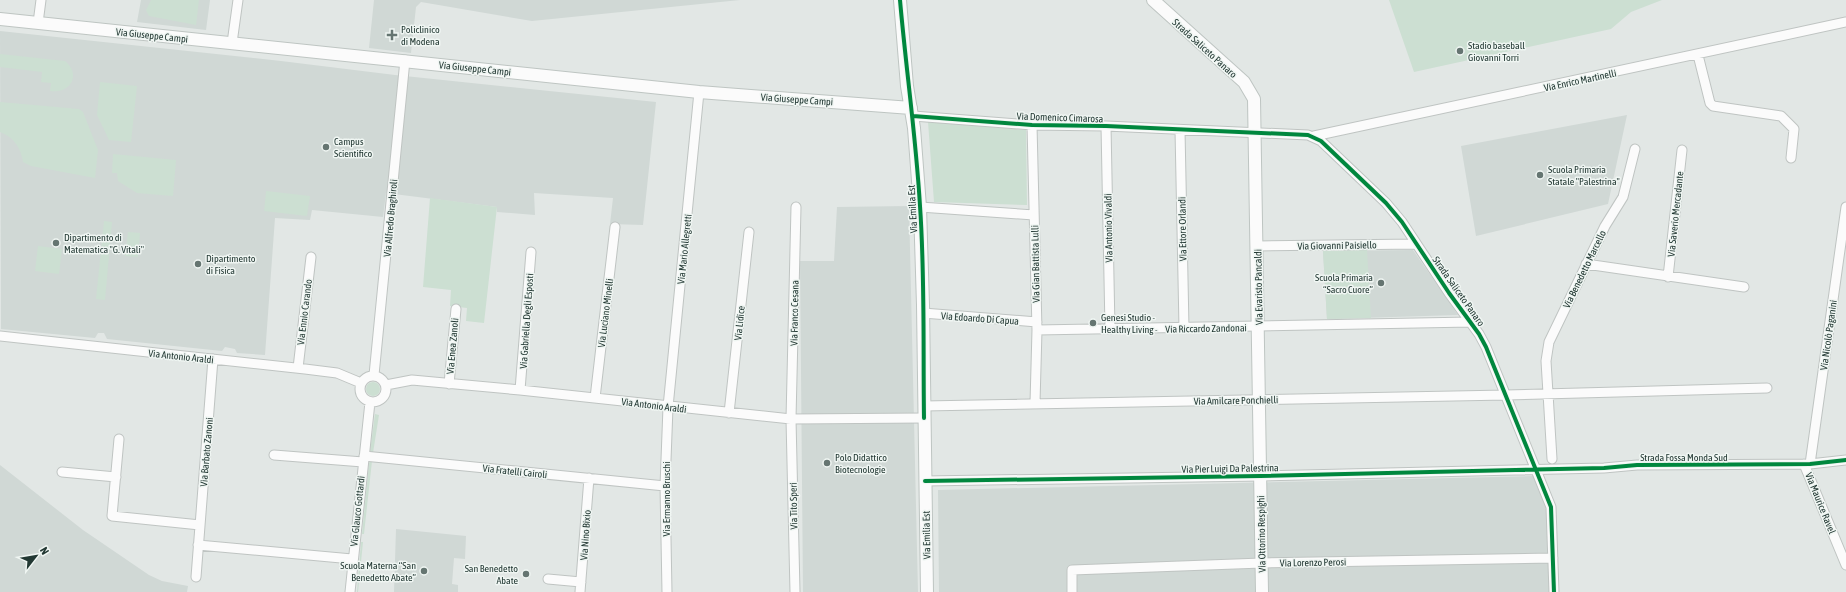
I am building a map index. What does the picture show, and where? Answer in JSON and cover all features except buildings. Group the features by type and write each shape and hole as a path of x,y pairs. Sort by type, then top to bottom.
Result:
{"street":[{"path":"38,23 41,0"},
{"path":"232,43 238,0"},
{"name":"Via Emilia Est","path":"900,0 920,207 927,592"},
{"name":"Strada Saliceto Panaro","path":"1153,0 1244,82 1254,99"},
{"name":"Via Giuseppe Campi","path":"0,19 405,60 699,92 912,112"},
{"name":"Via Enrico Martinelli","path":"1314,136 1698,55 1846,22"},
{"path":"1698,55 1710,103 1714,106 1781,116 1794,129 1791,158"},
{"name":"Via Alfredo Braghiroli","path":"374,376 405,60"},
{"name":"Via Mario Allegretti","path":"668,407 699,92"},
{"name":"Via Evaristo Pancaldi","path":"1254,99 1256,133 1260,476"},
{"name":"Via Domenico Cimarosa","path":"912,112 1032,125 1106,126 1256,133"},
{"name":"Via Gian Battista Lulli","path":"1032,125 1037,326 1035,403"},
{"name":"Via Antonio Vivaldi","path":"1106,126 1110,329"},
{"name":"Via Ettore Orlandi","path":"1180,130 1184,328"},
{"path":"1256,133 1314,136"},
{"name":"Strada Saliceto Panaro","path":"1314,136 1386,203 1416,244 1486,347 1551,507 1554,592"},
{"name":"Via Benedetto Marcello","path":"1552,459 1546,361 1549,342 1605,226 1623,197 1635,149"},
{"name":"Via Saverio Mercadante","path":"1668,277 1682,150"},
{"name":"Via Franco Cesana","path":"791,419 796,207"},
{"path":"920,207 1034,215"},
{"name":"Via Nicolò Paganini","path":"1807,464 1846,207"},
{"name":"Via Luciano Minelli","path":"595,398 615,227"},
{"name":"Via Lidice","path":"729,413 749,232"},
{"name":"Via Giovanni Paisiello","path":"1257,246 1416,244"},
{"name":"Via Gabriella Degli Esposti","path":"520,390 531,252"},
{"name":"Via Ennio Carando","path":"298,368 311,257"},
{"path":"1586,264 1744,287"},
{"name":"Via Enea Zanoli","path":"449,384 456,309"},
{"name":"Via Edoardo Di Capua","path":"923,313 1037,326"},
{"name":"Via Riccardo Zandonai","path":"1037,326 1110,329 1470,322"},
{"name":"Via Antonio Araldi","path":"0,336 337,373 361,384"},
{"name":"Via Barbato Zanoni","path":"196,577 213,360"},
{"path":"374,376 383,380 386,385 386,392 381,399 370,402 361,395 361,384 365,378 374,376"},
{"name":"Via Antonio Araldi","path":"386,385 409,380 520,390 791,419 924,418"},
{"path":"1548,394 1767,388"},
{"name":"Via Amilcare Ponchielli","path":"924,406 1548,394"},
{"name":"Via Glauco Gottardi","path":"350,592 352,559 370,402"},
{"name":"Via Ermanno Bruschi","path":"667,592 665,486 668,407"},
{"name":"Via Tito Speri","path":"791,419 795,592"},
{"path":"119,439 112,516 200,525"},
{"name":"Via Glauco Gottardi","path":"274,455 363,459"},
{"name":"Via Fratelli Cairoli","path":"363,459 589,478 665,486"},
{"name":"Strada Fossa Monda Sud","path":"1535,470 1604,468 1637,465 1807,464 1846,462"},
{"name":"Via Maurice Ravel","path":"1807,464 1846,565"},
{"name":"Via Pier Luigi Da Palestrina","path":"925,481 1535,470"},
{"path":"62,472 116,477"},
{"name":"Via Ottorino Respighi","path":"1260,476 1262,592"},
{"name":"Via Nino Bixio","path":"580,592 589,478"},
{"name":"Via Glauco Gottardi","path":"198,544 352,559"},
{"name":"Via Lorenzo Perosi","path":"1072,592 1072,570 1262,563 1553,558"},
{"path":"548,579 581,582"}],"shaded area":[{"path":"141,0 210,0 206,30 137,22"},
{"name":"Policlinico di Modena","path":"374,0 740,0 532,21 421,2 416,7 411,53 369,48"},
{"name":"Campus Scientifico","path":"0,31 281,61 395,75 656,102 643,225 610,224 613,198 534,193 535,215 497,212 497,207 386,193 383,217 312,210 310,220 275,218 265,355 237,353 235,349 225,347 222,351 107,339 104,333 98,333 95,338 1,329"},
{"name":"Scuola Primaria Statale \"Palestrina\"","path":"1627,115 1608,204 1476,236 1461,146"},
{"path":"909,206 918,592 803,592 800,261 834,261 837,207"},
{"name":"Scuola Primaria “Sacro Cuore”","path":"1413,250 1458,315 1327,319 1323,251"},
{"path":"0,465 83,530 149,575 162,581 188,586 187,592 0,592"},
{"path":"1533,476 1547,508 1549,592 939,592 938,490"},
{"name":"Scuola Materna “San Benedetto Abate”","path":"396,529 466,536 465,559 454,558 452,584 458,585 458,592 394,592"}],"green space":[{"path":"151,0 199,0 196,25 149,16 146,10"},
{"name":"Stadio baseball Giovanni Torri","path":"1389,0 1662,0 1631,12 1611,29 1414,72"},
{"path":"0,54 65,61 73,72 73,77 68,87 63,90 50,91 51,83 41,82 42,72 0,67"},
{"path":"100,82 137,86 131,142 109,140 97,115"},
{"path":"0,102 79,109 83,112 98,150 95,178 31,166 23,162 21,152 13,140 0,132"},
{"path":"928,122 1026,130 1027,205 934,202"},
{"path":"113,154 176,160 173,196 137,193 118,181 117,173 112,173"},
{"path":"266,191 310,196 307,216 264,211"},
{"path":"430,198 497,207 484,323 466,321 467,308 450,306 451,290 423,287"},
{"path":"104,221 112,222 105,300 96,299"},
{"path":"128,232 140,233 138,257 125,256"},
{"path":"38,246 62,249 59,274 35,271"},
{"path":"1367,250 1371,318 1327,319 1323,251"},
{"path":"373,382 378,384 380,389 378,394 373,396 368,394 366,389 368,384"},
{"path":"375,414 379,415 373,453 370,452"},
{"path":"372,461 364,534 362,534 369,463"},
{"path":"361,542 363,542 357,592"}],"cycle path":[{"path":"900,0 916,154 922,232 924,418"},
{"path":"913,116 1032,125 1106,126 1308,135 1321,141 1386,203 1402,222 1449,293 1479,334 1486,347 1551,507 1554,592"},
{"path":"925,481 1260,476 1604,468 1637,465 1810,464 1846,460"}],"place":[{"name":"Policlinico di Modena","path":"392,35"},
{"name":"Stadio baseball Giovanni Torri","path":"1460,51"},
{"name":"Campus Scientifico","path":"326,147"},
{"name":"Scuola Primaria Statale \"Palestrina\"","path":"1540,175"},
{"name":"Dipartimento di Matematica \"G. Vitali\"","path":"56,243"},
{"name":"Dipartimento di Fisica","path":"198,264"},
{"name":"Scuola Primaria “Sacro Cuore”","path":"1381,283"},
{"name":"Genesi Studio - Healthy Living -","path":"1093,323"},
{"name":"Polo Didattico Biotecnologie","path":"827,463"},
{"name":"Scuola Materna “San Benedetto Abate”","path":"424,571"},
{"name":"San Benedetto Abate","path":"526,574"}]}
